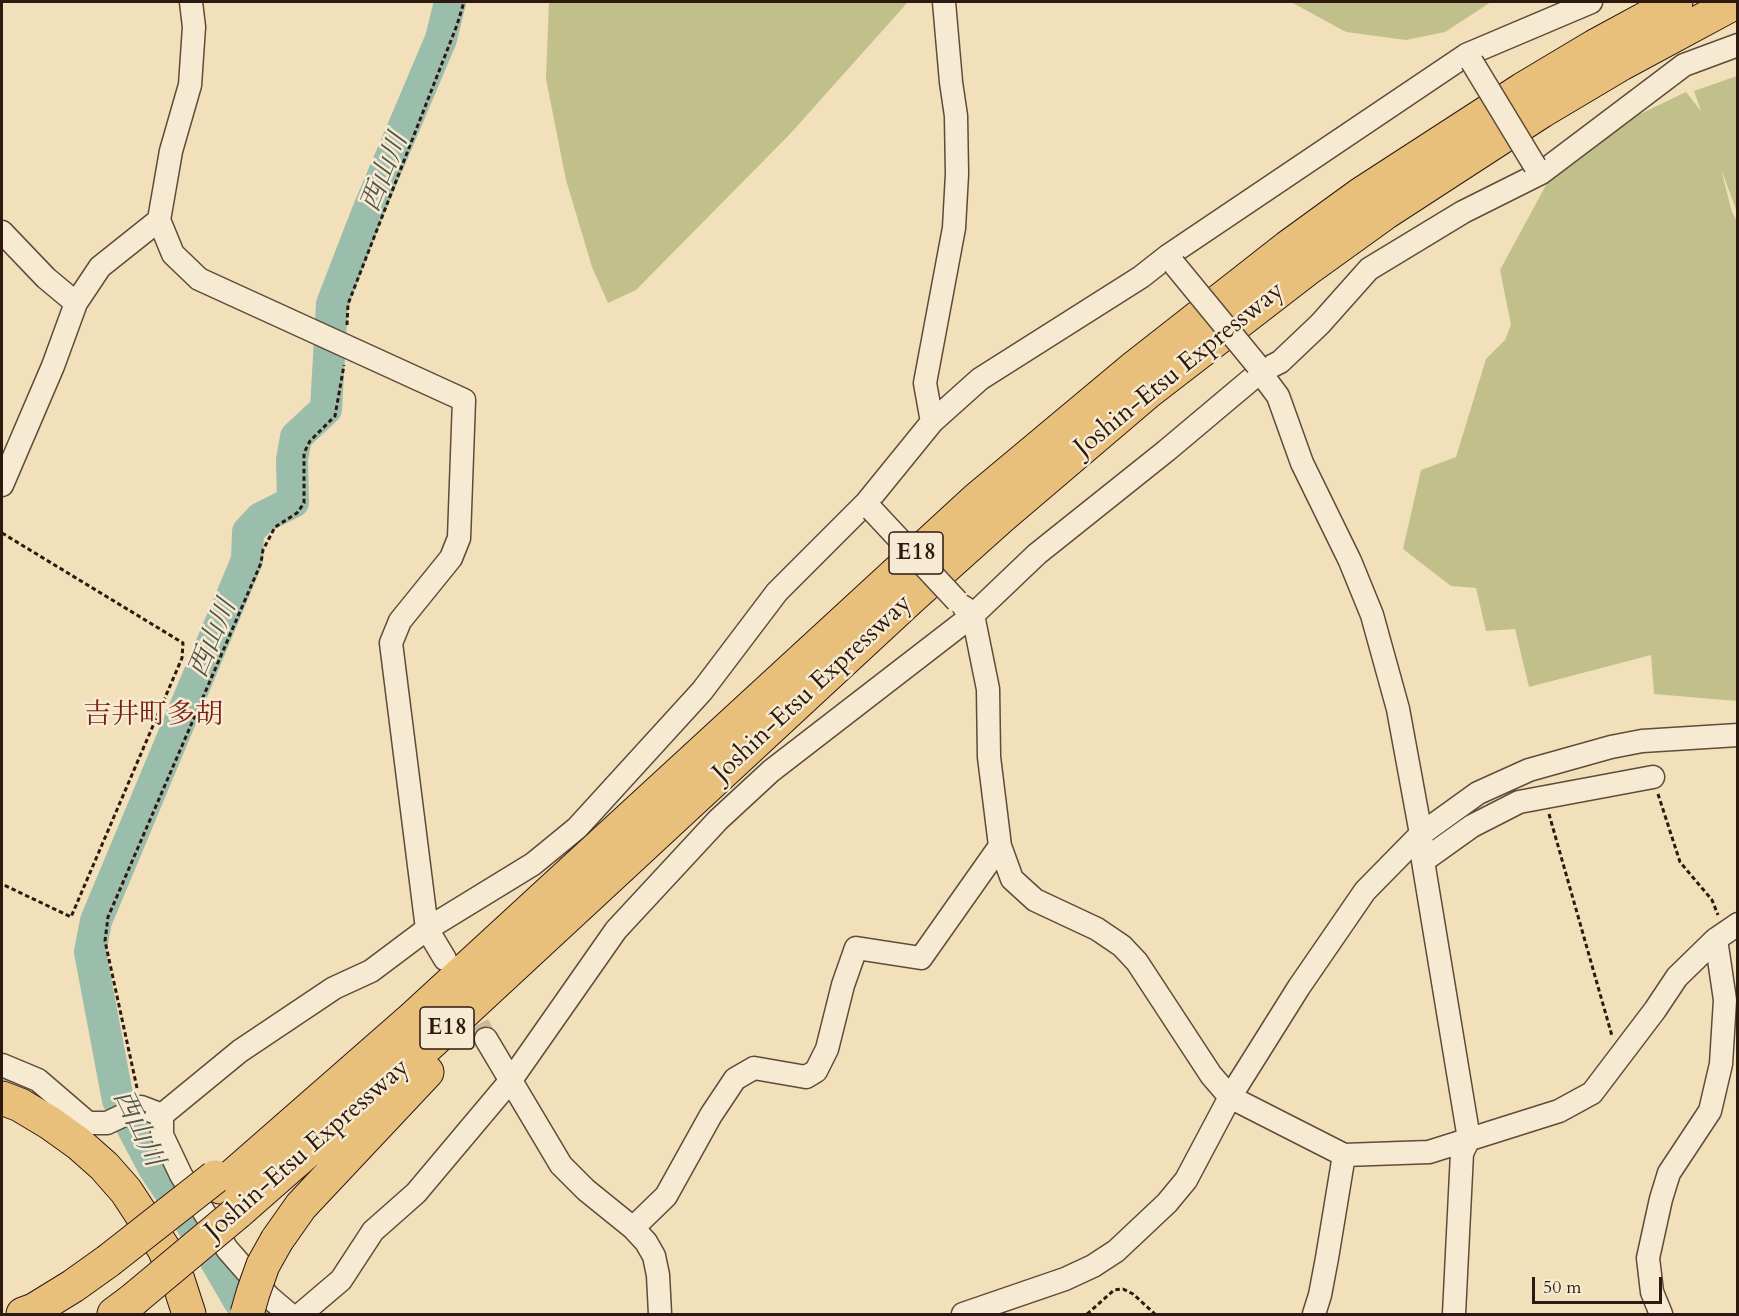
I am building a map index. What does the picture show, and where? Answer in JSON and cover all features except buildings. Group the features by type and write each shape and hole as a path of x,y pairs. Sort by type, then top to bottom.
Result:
{"highway":[{"name":"Joshin-Etsu Expressway","path":"65,1314 118,1287 977,499 1062,427 1219,300 1352,201 1434,146 1595,46 1676,2"},
{"name":"Joshin-Etsu Expressway","path":"224,1192 434,1040 991,526 1148,392 1385,213 1472,155 1621,64 1736,2"},
{"path":"247,1314 260,1274 276,1240 302,1206 348,1155 651,840"},
{"path":"2,1098 50,1123 78,1143 104,1166 126,1191 164,1249 178,1280 189,1314"},
{"path":"2,1122 43,1145 73,1167 96,1190 118,1216 138,1246 152,1275 166,1314"},
{"path":"23,1314 34,1310 73,1286 118,1287"}],"street":[{"path":"191,2 194,27 190,85 171,151 159,220 173,255 199,279 464,400 459,538 452,558 399,621 391,643 427,929 445,959"},
{"path":"932,422 925,383 954,228 957,174 956,116 944,2"},
{"path":"162,1115 240,1051 334,988 371,971 427,929 533,864 577,828 702,691 777,592 869,506 932,422 980,379 1171,260 1469,58 1591,2"},
{"path":"301,1314 341,1280 373,1231 416,1193 511,1080 616,930 718,820 771,771 965,608 1166,451 1258,369 1280,362 1320,324 1369,269 1538,170 1684,64 1737,45"},
{"path":"1469,58 1538,170"},
{"path":"2,485 53,366 76,303 100,267 159,220"},
{"path":"2,232 46,278 76,303"},
{"path":"1171,260 1278,396 1302,463 1350,561 1372,615 1398,709 1421,834 1423,861 1469,1139 1462,1153 1454,1314"},
{"path":"869,506 965,608 988,689 989,757 1000,846 1012,879 1035,900 1097,929 1122,946 1137,962 1211,1075 1230,1097 1344,1155 1429,1152 1559,1111 1593,1093 1677,977 1716,939 1737,924"},
{"path":"963,1314 1065,1279 1093,1266 1116,1251 1167,1203 1186,1180 1230,1097 1299,987 1365,891 1421,834 1478,794 1529,770 1611,747 1642,741 1737,735"},
{"path":"1423,861 1472,826 1519,802 1653,777"},
{"path":"633,1228 666,1196 711,1115 735,1079 754,1068 806,1077 816,1071 826,1049 843,985 856,948 921,958 1000,846"},
{"path":"1661,1314 1652,1292 1647,1258 1661,1198 1669,1173 1710,1112 1721,1064 1725,1000 1716,939"},
{"path":"486,1039 561,1165 646,1242 654,1256 658,1275 660,1314"},
{"path":"2,1065 38,1080 88,1123 107,1123 141,1107 162,1115"},
{"path":"162,1115 162,1135 181,1175 222,1240 269,1297 289,1314"},
{"path":"1314,1314 1327,1258 1344,1155"}],"path":[{"path":"141,1107 105,941 108,917 261,564 263,550 275,527 297,513 304,502 304,453 310,441 335,416 346,346 348,304 464,2"},
{"path":"2,533 183,643 182,658 70,917 2,884"},
{"path":"1653,777 1680,862 1712,900 1722,926 1716,939"},
{"path":"1544,798 1618,1059"},
{"path":"1087,1314 1114,1290 1123,1289 1133,1294 1155,1314"}],"shaded area":[{"path":"549,2 908,2 790,134 636,290 608,303 592,267 566,180 546,79"},
{"path":"1291,2 1491,2 1445,32 1406,40 1346,32"},
{"path":"1737,76 1737,212 1721,169 1732,212 1738,223 1737,701 1654,694 1651,655 1529,687 1515,629 1486,631 1476,588 1451,586 1403,549 1421,470 1456,457 1486,359 1505,340 1511,325 1500,270 1559,161 1634,117 1686,92 1701,111 1694,91"}],"waterway":[{"name":"西山川","path":"252,1314 239,1301 213,1256 154,1168 118,1100 90,952 96,921 247,560 248,532 261,518 293,502 292,460 296,437 326,409 332,304 368,211 441,39 450,2"}],"tunnel":[{"path":"463,995 486,1039"}],"district":[{"name":"吉井町多胡","path":"153,717"}]}
